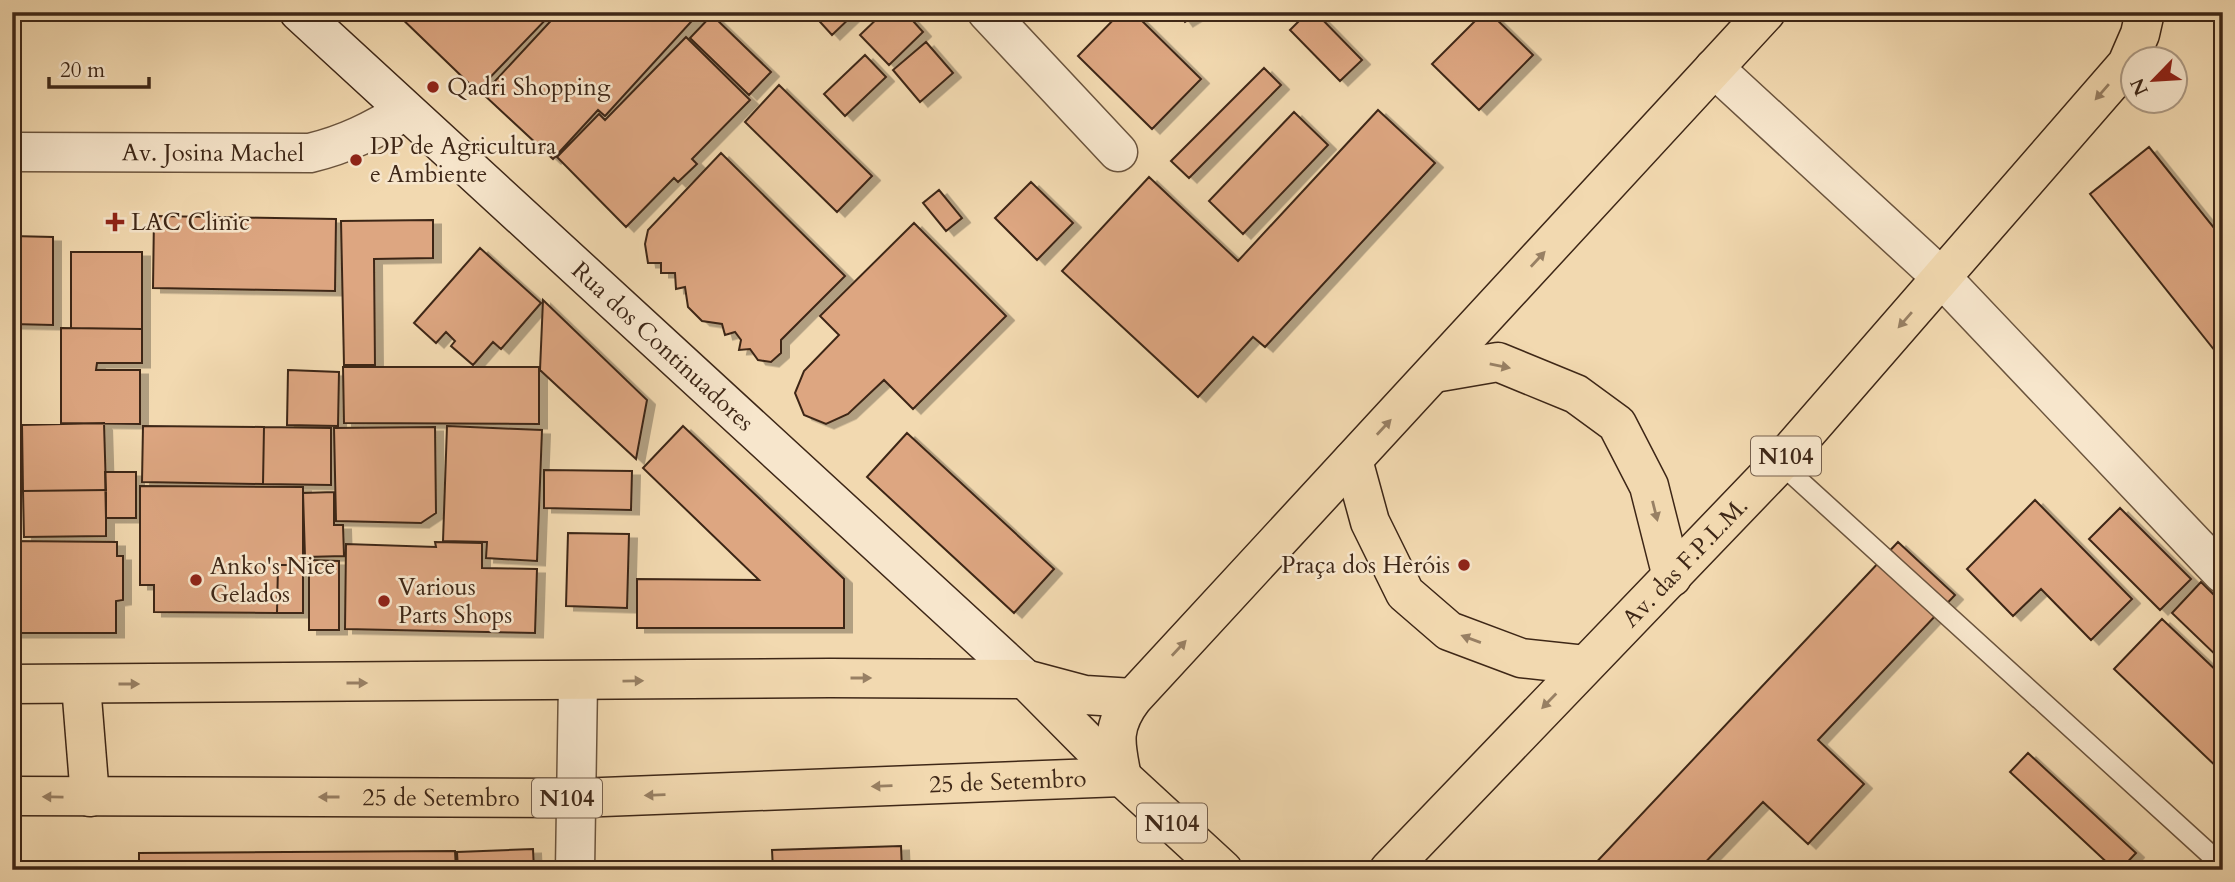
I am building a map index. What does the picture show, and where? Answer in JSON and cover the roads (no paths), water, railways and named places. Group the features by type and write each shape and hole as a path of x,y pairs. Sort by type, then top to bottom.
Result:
{"main road":[{"name":"N104","path":"1122,777 1116,731 1121,715 1133,698 1766,12"},
{"name":"Av. das F.P.L.M.","path":"1389,870 1780,463 2127,64 2140,34 2145,12"},
{"path":"1434,373 1498,362 1576,394 1617,424 1649,486 1672,578"},
{"path":"1353,460 1370,522 1405,593 1449,631 1521,658 1585,664"},
{"name":"N104","path":"1026,679 1122,777 1223,870"},
{"path":"12,684 1026,679 1085,695 1133,698"},
{"path":"82,685 90,797"},
{"name":"25 de Setembro","path":"12,796 577,798 1122,777"}],"street":[{"name":"Rua dos Continuadores","path":"299,12 1026,679"},
{"path":"987,12 1118,152"},
{"path":"1714,68 1941,277 2223,574"},
{"name":"Av. Josina Machel","path":"12,152 310,153 363,136 405,111"},
{"path":"575,870 578,682"}],"lane":[{"path":"1780,463 2223,866"}],"place":[{"name":"Qadri Shopping","path":"433,87"},
{"name":"DP de Agricultura e Ambiente","path":"356,160"},
{"name":"LAC Clinic","path":"115,222"},
{"name":"Praça dos Heróis","path":"1464,565"},
{"name":"Anko's Nice Gelados","path":"196,580"},
{"name":"Various Parts Shops","path":"384,601"}]}
